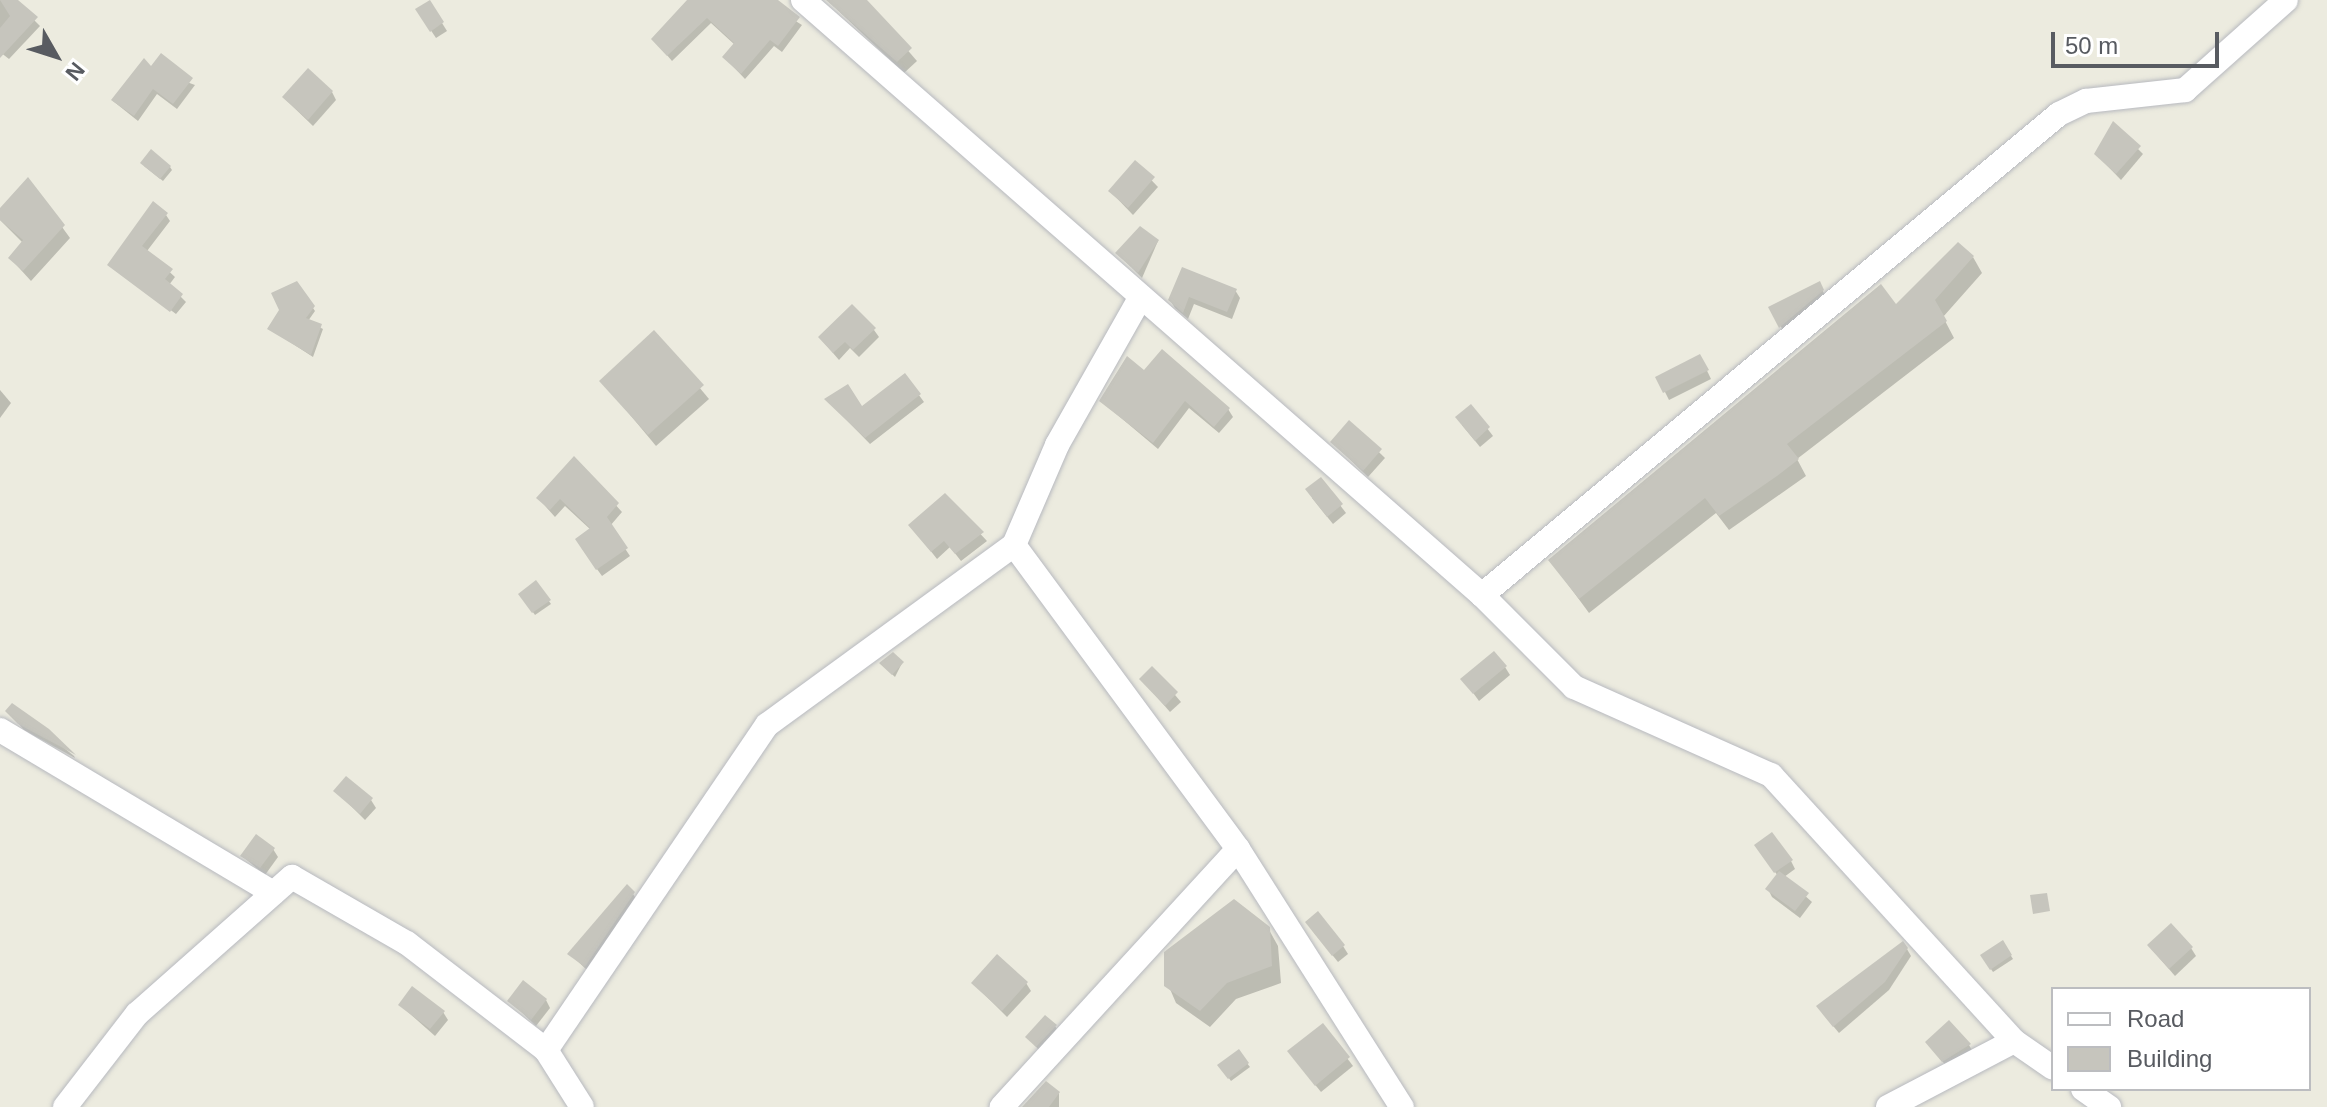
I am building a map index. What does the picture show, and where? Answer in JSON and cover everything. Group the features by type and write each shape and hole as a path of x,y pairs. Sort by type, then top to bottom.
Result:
{"street":[{"path":"803,0 1139,300 1482,595 1574,687 1771,775 2014,1041 2051,1067"},
{"path":"1482,595 2059,114 2086,101 2185,90 2286,0"},
{"path":"546,1050 767,725 1014,545 1057,445 1139,300"},
{"path":"1014,545 1238,849 1402,1107"},
{"path":"0,730 273,893"},
{"path":"1002,1107 1238,849"},
{"path":"65,1107 137,1014 292,877 407,943 546,1050 582,1107"},
{"path":"1888,1107 2014,1041"},
{"path":"2086,1091 2109,1107"}],"building":[{"path":"0,0 18,0 38,17 0,58 0,28 10,16"},
{"path":"430,0 444,22 430,32 415,9"},
{"path":"687,0 778,0 800,17 778,46 770,40 741,74 722,57 734,43 707,18 667,56 651,39"},
{"path":"826,0 867,0 912,48 897,62"},
{"path":"161,53 193,78 173,104 153,89 134,116 111,100 144,58 151,66"},
{"path":"308,68 333,91 308,120 282,97"},
{"path":"2113,121 2141,146 2116,174 2094,154"},
{"path":"151,149 171,166 160,179 140,163"},
{"path":"1135,160 1155,177 1128,208 1108,191"},
{"path":"28,177 65,225 23,271 8,258 23,240 0,220 0,208"},
{"path":"153,201 168,213 142,246 173,269 165,279 183,294 170,312 107,265"},
{"path":"1140,226 1159,240 1138,273 1115,253"},
{"path":"1958,242 1974,256 1935,300 1947,321 1787,444 1799,459 1777,476 1719,516 1705,498 1579,599 1548,560 1881,284 1896,304"},
{"path":"1182,267 1237,289 1227,312 1189,297 1183,313 1168,300"},
{"path":"297,281 315,306 306,318 322,324 311,355 267,329 279,310 271,293"},
{"path":"1820,281 1824,290 1779,328 1768,307"},
{"path":"852,304 876,328 853,350 845,342 833,353 818,337"},
{"path":"654,330 704,385 648,435 599,381"},
{"path":"1162,349 1230,408 1214,427 1185,401 1153,443 1099,401 1127,356 1144,370"},
{"path":"1700,354 1709,370 1663,393 1655,377"},
{"path":"905,373 921,394 865,438 824,399 848,384 862,406"},
{"path":"1471,404 1490,427 1475,441 1455,417"},
{"path":"1349,420 1382,449 1363,471 1330,442"},
{"path":"574,456 619,503 607,517 628,548 596,570 575,539 590,528 560,499 550,510 536,498"},
{"path":"1321,477 1343,504 1327,517 1305,489"},
{"path":"945,493 984,532 955,554 944,541 931,552 908,525"},
{"path":"536,580 551,600 532,613 518,594"},
{"path":"1494,651 1507,666 1473,694 1460,679"},
{"path":"893,652 904,662 892,675 879,663"},
{"path":"1152,666 1178,692 1165,706 1139,679"},
{"path":"12,703 49,729 76,755 18,724 5,711"},
{"path":"346,776 373,798 360,814 333,791"},
{"path":"1772,832 1793,860 1774,873 1754,845"},
{"path":"256,834 275,848 260,868 240,856"},
{"path":"1779,871 1809,893 1795,911 1765,889"},
{"path":"627,884 635,892 585,967 567,954"},
{"path":"2047,893 2050,911 2033,914 2030,895"},
{"path":"1234,899 1270,927 1272,966 1227,983 1200,1011 1164,986 1164,952"},
{"path":"1318,911 1345,945 1332,956 1305,922"},
{"path":"2171,923 2193,947 2169,969 2147,945"},
{"path":"2003,940 2012,955 1990,970 1980,955"},
{"path":"1903,941 1908,948 1885,982 1833,1027 1816,1006"},
{"path":"997,954 1028,982 1002,1011 971,983"},
{"path":"523,980 547,999 531,1020 507,1001"},
{"path":"412,986 445,1011 430,1029 398,1005"},
{"path":"1045,1015 1057,1025 1036,1047 1025,1037"},
{"path":"1949,1020 1971,1044 1942,1062 1925,1042"},
{"path":"1323,1023 1350,1057 1315,1086 1287,1051"},
{"path":"1239,1049 1249,1063 1228,1079 1217,1065"},
{"path":"1046,1081 1060,1092 1049,1107 1022,1107"}]}
